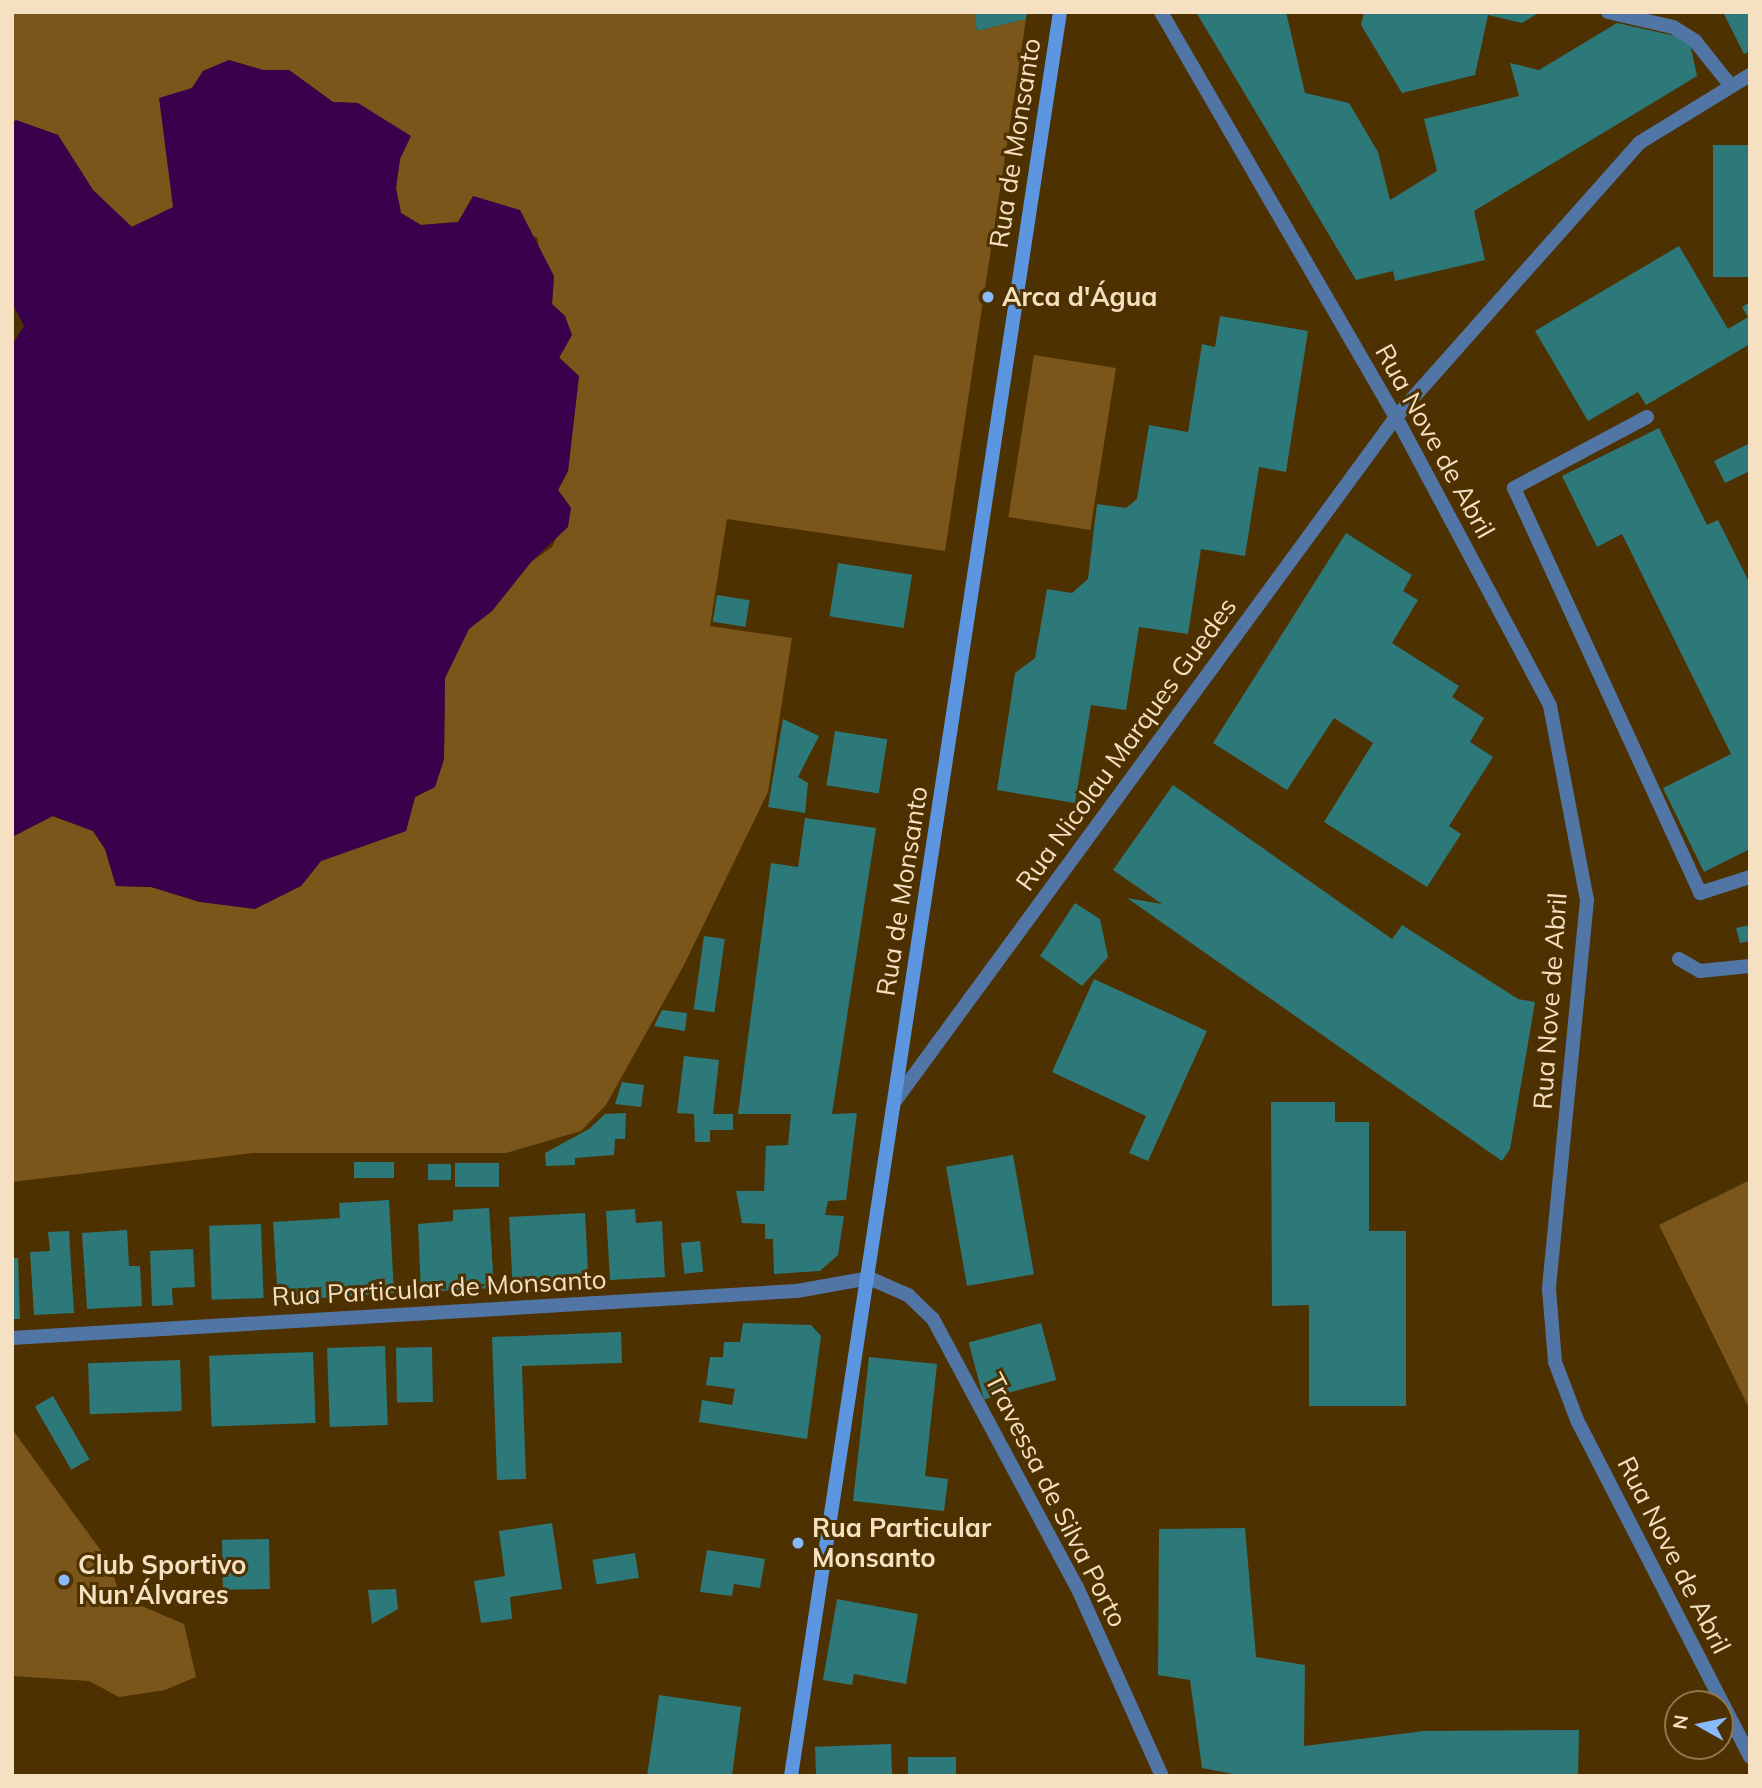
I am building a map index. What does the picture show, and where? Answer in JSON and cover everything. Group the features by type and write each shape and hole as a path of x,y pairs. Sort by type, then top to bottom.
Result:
{"street":[{"name":"Rua de Monsanto","path":"791,1776 1060,12"},
{"name":"Rua Nove de Abril","path":"1161,12 1396,417 1550,706 1587,900 1549,1289 1555,1362 1577,1420 1750,1757"},
{"path":"1608,12 1673,27 1695,41 1731,86"},
{"name":"Rua Nicolau Marques Guedes","path":"895,1101 1396,417 1639,143 1750,75"},
{"path":"1647,417 1514,488 1700,893 1750,877"},
{"path":"1679,959 1700,971 1750,966"},
{"name":"Rua Particular de Monsanto","path":"12,1338 797,1291 869,1278"},
{"name":"Travessa de Silva Porto","path":"869,1278 908,1295 933,1319 1077,1587 1162,1776"}],"shaded area":[{"path":"12,12 974,12 977,31 1026,19 945,551 727,519 710,626 792,638 768,792 683,967 606,1105 581,1131 506,1153 253,1153 12,1182 12,837 52,816 93,831 105,849 116,886 151,887 200,902 301,886 321,861 406,831 415,797 435,787 444,759 445,678 469,628 492,611 531,562 552,547 571,508 558,490 568,471 579,376 559,357 565,316 552,304 554,276 541,256 537,237 458,222 421,225 401,213 396,188 400,159 358,103 333,102 289,70 263,70 229,60 203,71 192,88 176,96 173,208 131,227 93,190 58,135 16,120 12,123"},
{"path":"229,60 263,70 289,70 333,102 358,103 411,136 400,159 396,188 401,213 421,225 458,222 473,196 520,210 554,276 552,304 565,316 572,335 559,358 579,376 568,471 558,490 571,508 568,527 531,562 492,611 469,629 445,678 444,759 435,787 415,797 406,831 321,861 301,886 255,909 200,902 151,887 116,886 105,849 93,831 53,816 12,837 12,345 24,326 12,303 12,123 16,120 58,135 93,190 132,227 173,207 159,98 192,88 203,71"},
{"path":"1034,355 1116,368 1090,530 1008,517"},
{"path":"1750,1180 1750,1410 1659,1225"},
{"name":"Club Sportivo Nun'Álvares","path":"12,1429 110,1563 120,1597 184,1624 196,1677 165,1690 119,1697 89,1681 12,1676"}],"building":[{"path":"974,12 1027,12 1026,19 977,31"},
{"path":"1196,12 1286,12 1305,93 1349,103 1378,152 1390,200 1437,171 1424,119 1519,96 1510,63 1539,70 1617,23 1689,39 1697,76 1474,211 1485,260 1395,281 1393,271 1356,280"},
{"path":"1364,12 1540,12 1522,23 1488,15 1475,75 1402,93 1361,25"},
{"path":"1723,12 1750,12 1750,51 1744,54"},
{"path":"1713,145 1750,145 1750,277 1713,277"},
{"path":"1679,246 1728,329 1748,317 1742,307 1750,302 1750,344 1646,405 1638,392 1588,421 1535,331"},
{"path":"1220,316 1308,331 1286,472 1259,467 1245,556 1201,549 1188,634 1139,627 1126,710 1091,705 1075,803 997,790 1015,673 1035,658 1047,589 1072,593 1088,579 1097,504 1126,508 1137,499 1149,425 1188,432 1202,344 1215,347"},
{"path":"1659,428 1707,525 1718,520 1750,584 1750,849 1704,872 1663,788 1731,754 1622,534 1597,547 1562,476"},
{"path":"1750,443 1750,471 1725,483 1714,461"},
{"path":"1346,533 1412,575 1403,591 1418,600 1392,643 1459,686 1452,697 1484,718 1470,742 1493,757 1449,826 1461,834 1427,887 1324,822 1373,743 1334,718 1287,790 1213,743"},
{"path":"838,563 912,575 904,628 830,616"},
{"path":"717,595 750,600 745,627 713,622"},
{"path":"783,719 819,736 798,777 808,783 805,813 768,807"},
{"path":"835,731 887,739 879,794 826,785"},
{"path":"1173,785 1392,939 1402,925 1518,999 1535,1002 1510,1149 1502,1161 1127,898 1162,904 1113,870"},
{"path":"805,818 876,828 832,1114 857,1113 846,1200 828,1201 825,1215 844,1216 838,1255 820,1271 774,1274 773,1239 765,1239 765,1224 742,1223 736,1191 764,1191 766,1146 788,1145 791,1114 738,1114 771,863 798,867"},
{"path":"1075,903 1100,919 1108,957 1082,986 1040,956"},
{"path":"1750,925 1750,941 1740,943 1736,928"},
{"path":"704,936 725,939 714,1012 694,1009"},
{"path":"1094,979 1207,1031 1148,1161 1129,1153 1146,1116 1052,1072"},
{"path":"662,1010 687,1013 685,1031 654,1026"},
{"path":"684,1056 719,1060 713,1114 733,1114 733,1130 710,1130 710,1142 695,1142 694,1114 677,1113"},
{"path":"622,1082 644,1085 641,1107 615,1104"},
{"path":"1271,1102 1335,1102 1335,1122 1369,1122 1369,1231 1406,1231 1406,1406 1309,1406 1309,1305 1272,1306"},
{"path":"626,1113 625,1139 615,1139 614,1155 575,1158 575,1165 546,1166 545,1153 589,1129 605,1114"},
{"path":"1013,1155 1034,1274 967,1286 946,1167"},
{"path":"354,1162 394,1162 394,1178 354,1178"},
{"path":"455,1163 499,1163 499,1187 455,1187"},
{"path":"428,1164 451,1164 451,1180 428,1180"},
{"path":"389,1200 394,1293 278,1301 273,1222 340,1218 339,1203"},
{"path":"489,1208 494,1288 421,1292 418,1224 453,1221 453,1210"},
{"path":"635,1209 636,1223 662,1221 665,1277 610,1280 606,1211"},
{"path":"585,1213 589,1281 513,1285 509,1217"},
{"path":"261,1224 264,1298 212,1300 209,1226"},
{"path":"127,1230 129,1266 140,1266 142,1306 87,1309 82,1233"},
{"path":"69,1231 74,1313 34,1315 30,1252 50,1251 48,1232"},
{"path":"700,1241 703,1272 684,1274 681,1243"},
{"path":"193,1249 195,1287 172,1288 173,1305 152,1306 150,1251"},
{"path":"12,1258 18,1258 20,1319 12,1319"},
{"path":"743,1323 811,1325 821,1336 807,1439 699,1422 702,1400 732,1405 735,1389 706,1385 710,1357 723,1357 724,1342 740,1342"},
{"path":"1041,1323 1056,1380 984,1399 969,1342"},
{"path":"621,1332 622,1363 522,1366 526,1479 497,1480 492,1337"},
{"path":"385,1346 388,1425 330,1427 327,1348"},
{"path":"432,1347 433,1402 397,1403 396,1348"},
{"path":"313,1352 315,1423 212,1427 209,1356"},
{"path":"869,1357 937,1364 925,1476 948,1479 944,1511 853,1501"},
{"path":"180,1360 182,1411 90,1414 88,1363"},
{"path":"53,1396 90,1459 71,1470 35,1406"},
{"path":"552,1523 562,1589 510,1597 512,1619 481,1623 474,1581 505,1576 499,1531"},
{"path":"1245,1528 1256,1657 1305,1665 1304,1746 1424,1731 1579,1730 1578,1776 1243,1776 1202,1768 1190,1680 1158,1675 1159,1529"},
{"path":"269,1539 270,1589 223,1590 222,1540"},
{"path":"707,1550 765,1559 760,1588 734,1584 732,1596 700,1592"},
{"path":"635,1553 639,1578 596,1584 593,1560"},
{"path":"396,1589 398,1609 372,1624 368,1590"},
{"path":"837,1599 918,1614 906,1684 854,1674 852,1685 823,1680"},
{"path":"659,1695 741,1707 732,1776 647,1776"},
{"path":"891,1744 892,1776 816,1776 815,1747"},
{"path":"908,1757 956,1757 956,1776 908,1776"}],"place":[{"name":"Arca d'Água","path":"988,297"},
{"name":"Rua Particular Monsanto","path":"798,1543"},
{"name":"Club Sportivo Nun'Álvares","path":"64,1580"}]}
